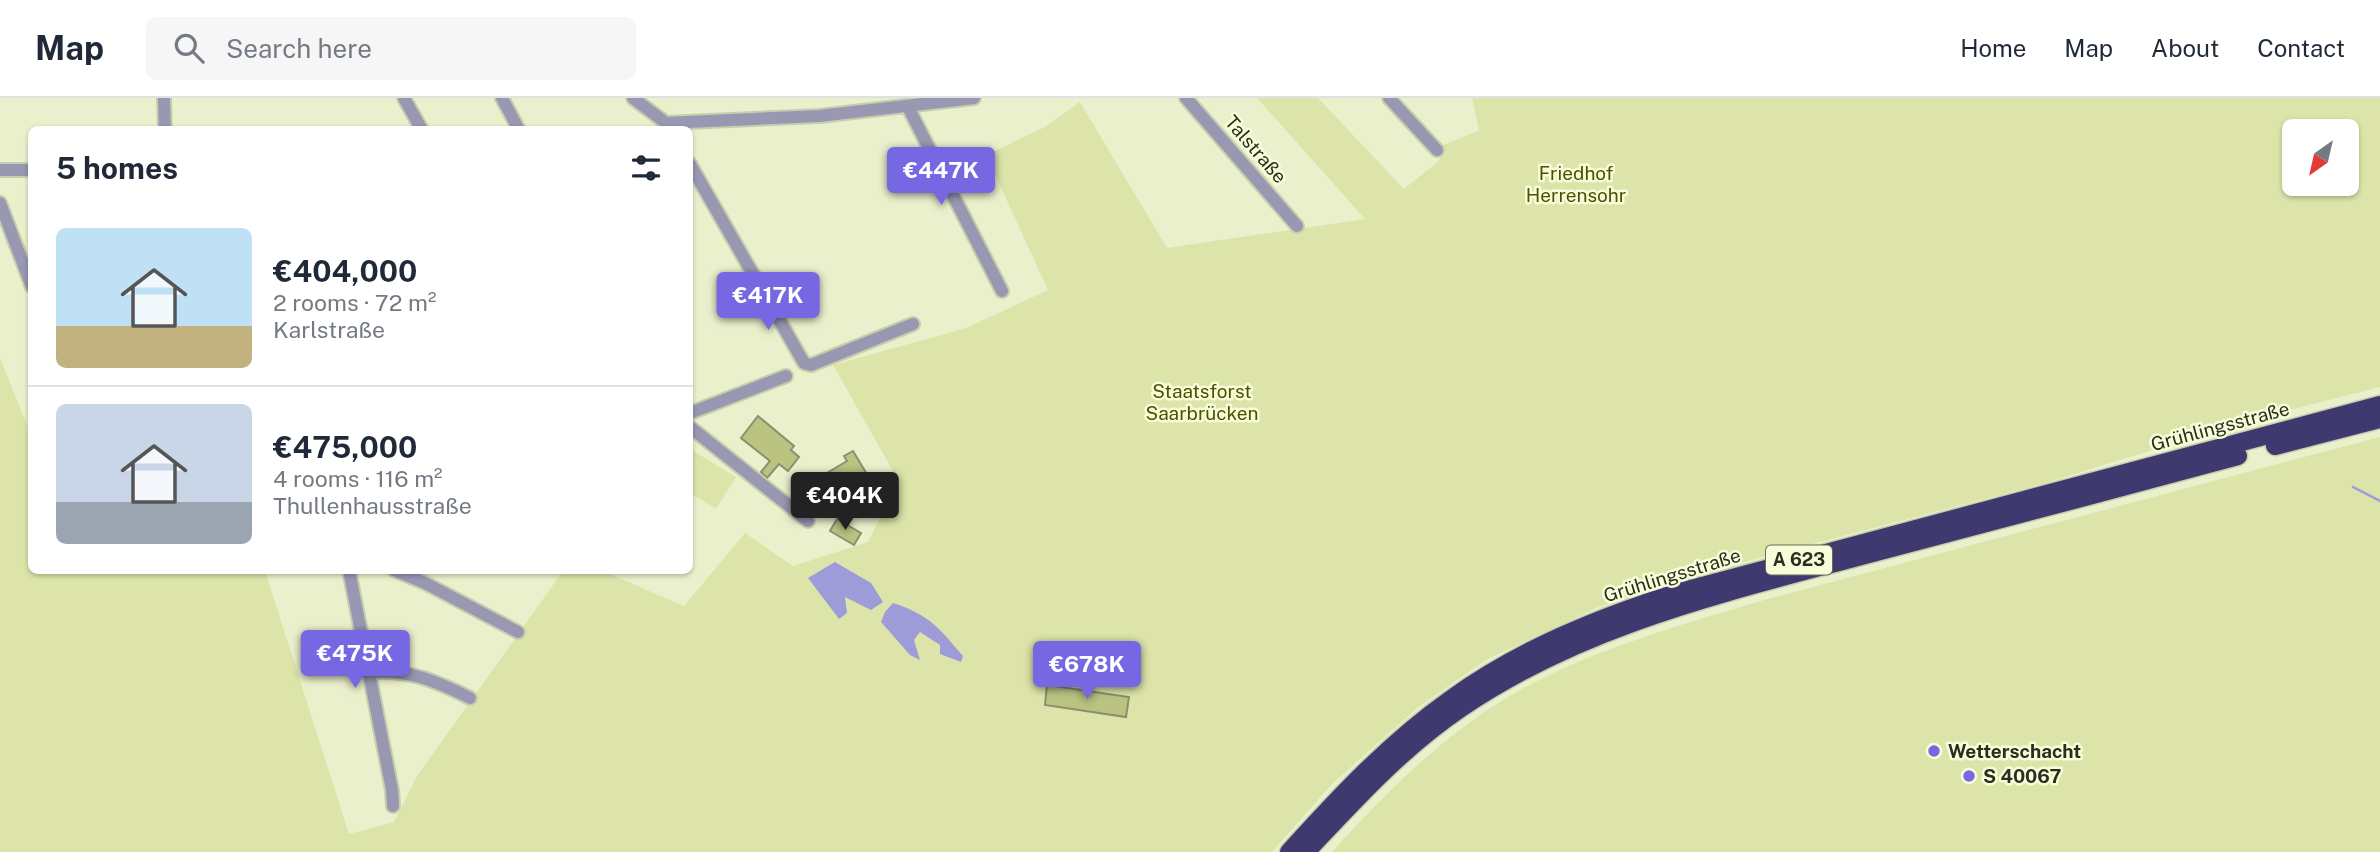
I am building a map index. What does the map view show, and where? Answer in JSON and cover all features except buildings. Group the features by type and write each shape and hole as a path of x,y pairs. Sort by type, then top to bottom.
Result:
{"highway":[{"name":"Grühlingsstraße","path":"1289,852 1374,762 1432,713 1490,674 1580,627 1676,593 2380,405"},
{"name":"A 623","path":"1306,852 1383,771 1422,737 1496,685 1586,639 1681,605 2380,419"}],"street":[{"path":"164,98 165,126"},
{"path":"404,98 420,126"},
{"path":"502,98 517,126"},
{"path":"633,98 668,126 819,116 974,98"},
{"name":"Talstraße","path":"1186,98 1297,226"},
{"path":"1389,98 1437,150"},
{"path":"908,107 1002,291"},
{"path":"693,169 804,363 811,365 913,324"},
{"path":"0,170 28,170"},
{"path":"0,203 27,269"},
{"path":"693,412 786,376"},
{"path":"693,429 808,521"},
{"path":"350,574 393,806"},
{"path":"404,574 518,632"},
{"path":"368,673 391,670 419,675 470,698"}],"green space":[{"name":"Staatsforst Saarbrücken","path":"1257,98 1318,98 1404,189 1439,161 1444,145 1479,130 1472,98 2380,98 2380,387 2254,419 2045,483 1683,578 1596,608 1486,660 1417,708 1332,784 1272,852 0,852 0,358 28,428 28,574 266,574 349,834 394,822 417,776 561,574 610,574 684,606 745,533 793,566 868,542 898,480 833,365 966,328 1048,290 986,155 1045,127 1080,102 1167,248 1365,219"},
{"path":"2380,437 2380,852 1332,852 1396,785 1468,724 1520,690 1609,650 1670,628 1764,600"},
{"path":"693,451 736,477 716,509 693,495"}],"water":[{"path":"835,562 871,583 883,602 871,610 845,597 847,613 839,619 808,578"},
{"path":"893,603 916,612 933,624 963,656 961,662 940,654 940,645 920,632 914,640 920,660 910,655 881,622"}],"waterway":[{"path":"2353,487 2380,501"}],"place":[{"name":"Wetterschacht","path":"1934,751"},
{"name":"S 40067","path":"1969,776"}],"park label":[{"name":"Friedhof Herrensohr","path":"1576,184"}]}
